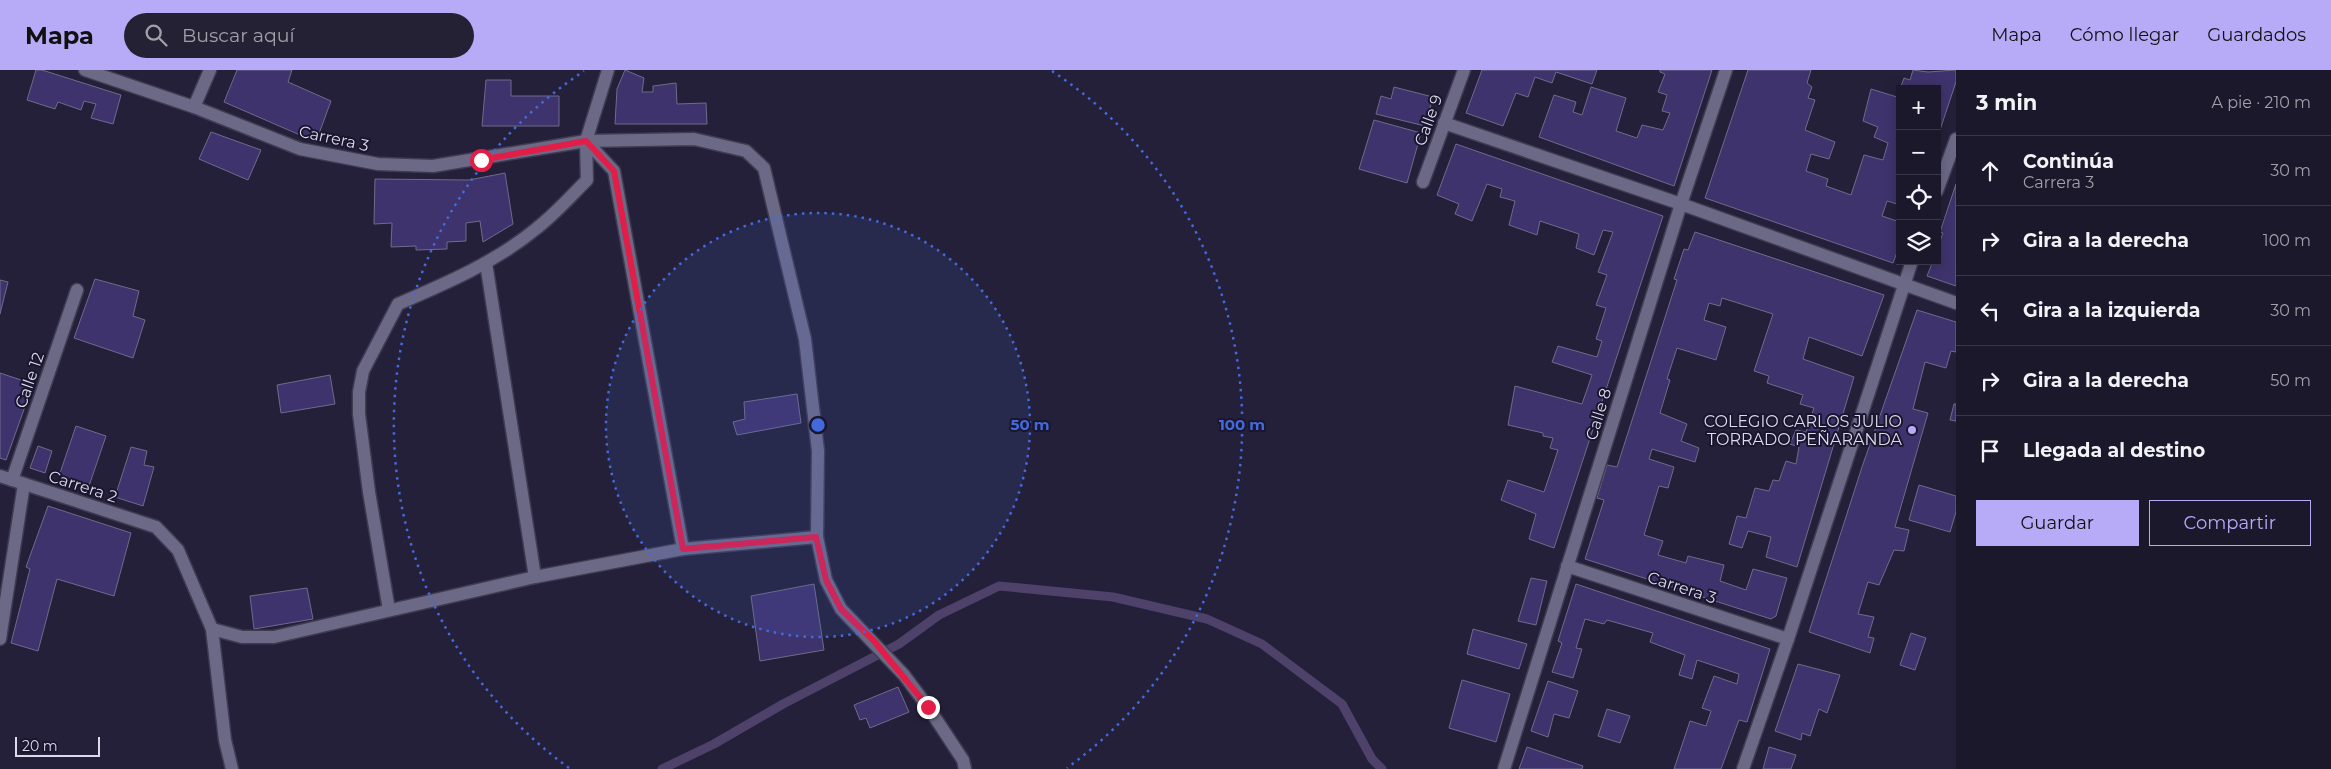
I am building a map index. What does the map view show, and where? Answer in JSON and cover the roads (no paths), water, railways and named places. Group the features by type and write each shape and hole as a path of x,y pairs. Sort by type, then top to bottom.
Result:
{"street":[{"name":"Carrera 3","path":"85,70 194,107 300,149 378,164 433,166 586,141 694,139 746,151 764,168 806,339 818,451 816,537 826,580 841,609 874,641 904,676 963,760 965,769"},
{"path":"194,107 210,70"},
{"path":"389,610 368,492 359,392 364,371 398,304 441,286 486,263 537,228 587,180 586,141 608,70"},
{"name":"Calle 9","path":"1423,182 1464,70"},
{"name":"Calle 8","path":"1504,769 1681,204 1726,70"},
{"path":"1444,124 1681,204 1956,303"},
{"path":"1941,181 1956,139"},
{"path":"586,141 614,171 683,549"},
{"path":"486,263 534,577"},
{"path":"1743,769 1788,639 1911,265"},
{"name":"Calle 12","path":"0,639 12,480 77,290"},
{"name":"Carrera 2","path":"12,480 156,527 178,550 212,630"},
{"path":"232,769 225,740 212,630 242,637 274,637 534,577 683,549 816,537"},
{"name":"Carrera 3","path":"1567,566 1788,639"}],"waterway":[{"path":"662,769 714,744 783,704 899,644 939,615 999,586 1113,597 1207,619 1262,644 1342,704 1372,759 1382,769"}],"place":[{"name":"COLEGIO CARLOS JULIO TORRADO PEÑARANDA","path":"1912,430"}]}
